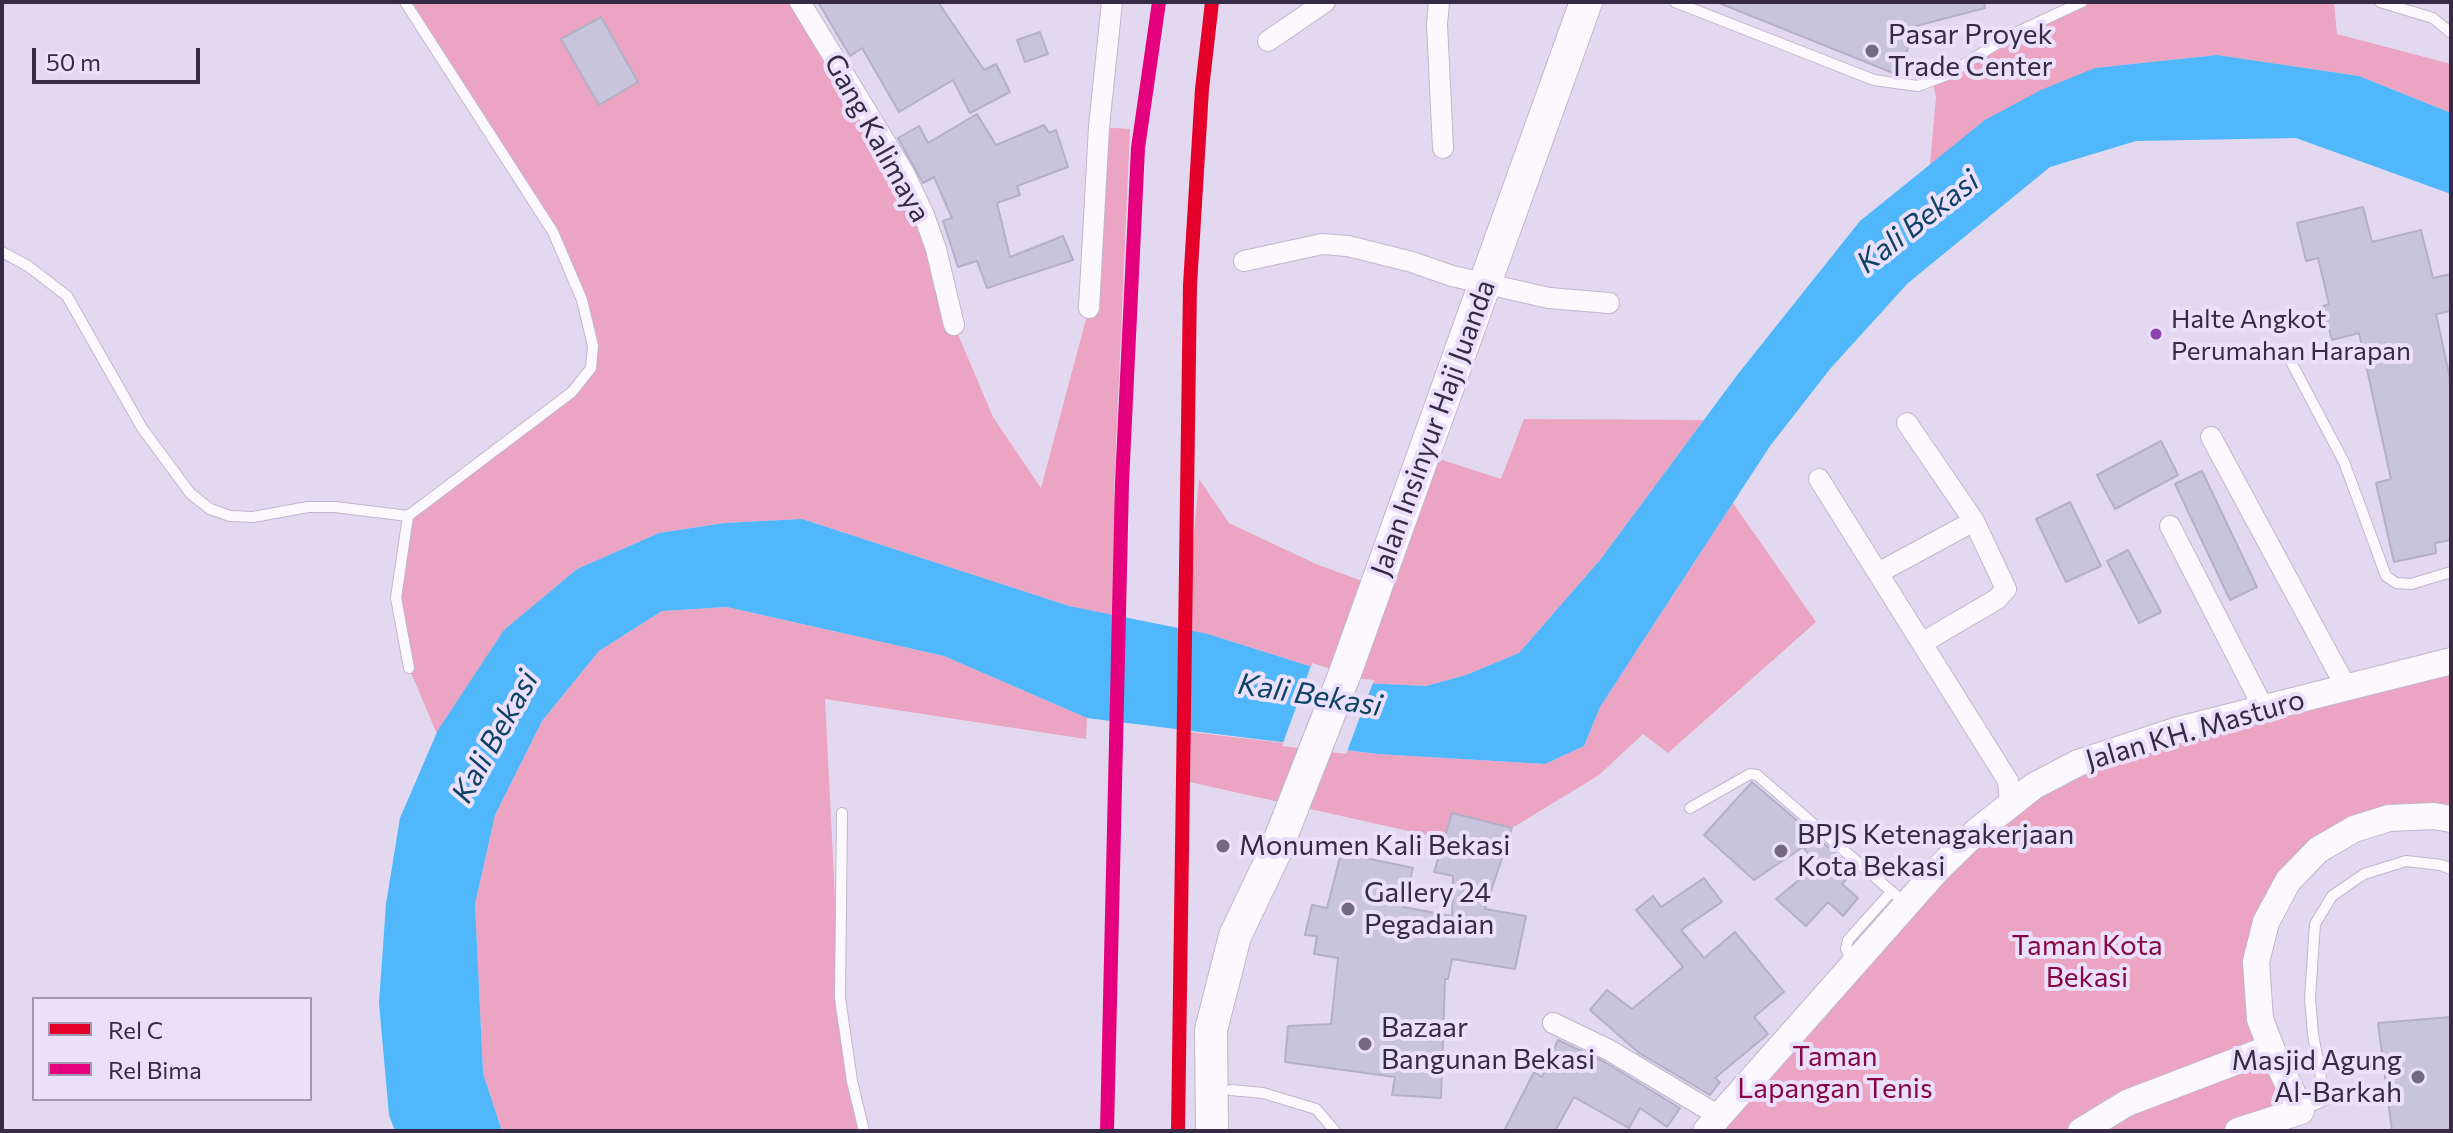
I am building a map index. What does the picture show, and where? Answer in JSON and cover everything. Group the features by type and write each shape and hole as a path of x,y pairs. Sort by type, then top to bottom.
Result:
{"main road":[{"name":"Jalan Insinyur Haji Juanda","path":"1212,1131 1211,1030 1235,936 1275,852 1389,553 1586,2"},
{"name":"Jalan Insinyur Haji Juanda","path":"1232,1131 1233,1036 1247,943 1275,852"}],"street":[{"name":"Gang Kalimaya","path":"800,2 904,173 936,249 954,325"},
{"path":"1089,308 1099,127 1112,2"},
{"path":"1268,41 1325,2"},
{"path":"1439,2 1437,24 1443,148"},
{"path":"1244,261 1322,244 1348,246 1549,298 1609,303"},
{"path":"1907,423 1974,521 2006,589 1997,599 1922,643"},
{"path":"2211,437 2346,687"},
{"path":"1819,479 2008,781 2010,803"},
{"path":"1878,573 1974,521"},
{"path":"2170,526 2263,707"},
{"name":"Jalan KH. Masturo","path":"1712,1123 1854,965 1899,898 2010,803 2054,775 2098,756 2178,730 2451,661"},
{"path":"2238,1131 2301,1111 2260,1019 2256,962 2266,922 2288,881 2318,850 2354,829 2389,818 2434,816 2451,819"},
{"path":"1553,1023 1609,1050 1712,1123"},
{"path":"2081,1131 2127,1103 2271,1048"}],"lane":[{"path":"2,252 28,266 67,296 142,428 190,493 210,509 241,517 308,507 335,507 408,516 572,392 591,368 593,346 582,300 553,232 405,2"},
{"path":"1679,3 1874,80 1918,86 1947,75 2011,35 2082,2"},
{"path":"2380,2 2433,18 2451,33"},
{"path":"2289,358 2344,462 2386,576 2396,583 2411,584 2451,572"},
{"path":"408,516 396,598 409,668"},
{"path":"1690,808 1750,774 1757,775 1899,898"},
{"path":"842,813 840,998 852,1081 864,1131"},
{"path":"2301,1111 2325,1100 2310,998 2315,924 2332,896 2364,874 2406,861 2451,869"},
{"path":"1231,1090 1263,1093 1316,1109 1337,1131"}],"green space":[{"path":"405,2 800,2 904,173 954,325 993,417 1041,488 1089,308 1099,127 1130,129 1114,491 1126,618 1069,606 802,519 724,523 659,533 577,569 504,630 437,734 409,668 396,598 408,516 587,375 593,346 553,232"},
{"path":"2082,2 2334,2 2337,34 2451,64 2451,113 2359,76 2217,55 2095,68 1930,164 1936,97 1933,82"},
{"path":"1524,419 1704,420 1600,560 1519,653 1466,675 1426,686 1363,683 1208,634 1185,630 1199,479 1229,523 1316,564 1376,586 1424,454 1501,479"},
{"path":"1733,503 1816,622 1668,753 1643,734 1599,775 1512,828 1452,813 1444,839 1181,780 1182,731 1378,754 1545,764 1584,746 1600,707"},
{"path":"727,607 944,656 1087,718 1086,739 825,699 840,997 864,1131 502,1131 483,1073 475,904 495,815 542,721 599,651 662,611"},
{"name":"Taman Kota Bekasi","path":"2451,661 2451,819 2434,816 2318,850 2256,963 2301,1111 2238,1131 1706,1131 2034,786"}],"water":[{"name":"Kali Bekasi","path":"2217,55 2359,76 2451,113 2451,194 2296,138 2136,141 2050,167 1908,283 1830,369 1770,446 1600,707 1584,746 1545,764 1378,754 1087,718 944,656 727,607 662,611 599,651 542,721 495,815 475,904 483,1073 502,1131 395,1131 389,1115 379,1003 386,904 400,818 438,730 504,630 577,569 659,533 724,523 802,519 1069,606 1208,634 1363,683 1426,686 1466,675 1519,653 1600,560 1738,374 1860,221 1985,120 2041,90 2095,68"}],"pier":[{"path":"1312,663 1374,680 1346,754 1282,746"}],"building":[{"path":"818,2 938,2 984,70 996,64 1010,92 970,113 953,80 899,112 862,48 850,56"},
{"name":"Pasar Proyek Trade Center","path":"1984,2 1985,8 1916,26 1898,75 1719,3"},
{"path":"601,17 638,82 599,105 561,39"},
{"path":"1040,32 1048,54 1025,62 1017,40"},
{"path":"977,114 996,145 1044,125 1049,133 1056,130 1068,167 1017,186 1020,195 997,203 1010,257 1063,236 1073,260 987,288 977,261 958,267 943,221 952,218 934,177 923,183 898,138 919,126 928,143"},
{"path":"2363,207 2372,242 2421,230 2433,278 2451,274 2451,311 2436,314 2451,383 2451,540 2435,543 2436,553 2394,562 2376,483 2391,479 2359,333 2332,340 2323,306 2329,304 2318,258 2306,261 2297,223"},
{"path":"2161,441 2178,475 2115,509 2097,475"},
{"path":"2202,471 2257,587 2230,600 2175,484"},
{"path":"2070,502 2101,566 2066,582 2036,519"},
{"path":"2128,550 2161,612 2139,623 2107,561"},
{"name":"BPJS Ketenagakerjaan Kota Bekasi","path":"1752,782 1855,870 1842,884 1858,898 1843,916 1828,902 1806,926 1776,899 1817,865 1803,847 1754,880 1704,835"},
{"path":"1452,813 1512,828 1485,909 1526,916 1515,969 1452,959 1448,979 1445,979 1441,1098 1392,1095 1395,1077 1285,1062 1288,1026 1331,1024 1338,958 1314,954 1317,936 1305,935 1312,905 1327,908 1341,853 1413,868 1403,907 1452,916 1453,876 1434,872"},
{"path":"1704,878 1722,902 1681,930 1704,958 1735,932 1784,992 1754,1017 1768,1034 1715,1078 1720,1082 1710,1095 1639,1053 1590,1010 1607,990 1632,1009 1683,967 1636,910 1653,896 1661,907"},
{"name":"Masjid Agung Al-Barkah","path":"2451,1017 2451,1131 2392,1131 2378,1023"},
{"path":"1558,1040 1603,1061 1680,1108 1667,1127 1640,1108 1629,1128 1574,1097 1555,1131 1504,1131 1534,1072 1542,1077"}],"rail line":[{"name":"Bima","path":"1107,1131 1122,483 1138,148 1159,2"},
{"name":"C","path":"1178,1131 1190,285 1202,89 1212,2"}],"place":[{"name":"Pasar Proyek Trade Center","path":"1872,51"},
{"name":"Halte Angkot Perumahan Harapan","path":"2156,334"},
{"name":"Monumen Kali Bekasi","path":"1223,846"},
{"name":"BPJS Ketenagakerjaan Kota Bekasi","path":"1781,851"},
{"name":"Gallery 24 Pegadaian","path":"1348,909"},
{"name":"Bazaar Bangunan Bekasi","path":"1365,1044"},
{"name":"Masjid Agung Al-Barkah","path":"2418,1077"}],"park label":[{"name":"Taman Lapangan Tenis","path":"1835,1073"}]}
